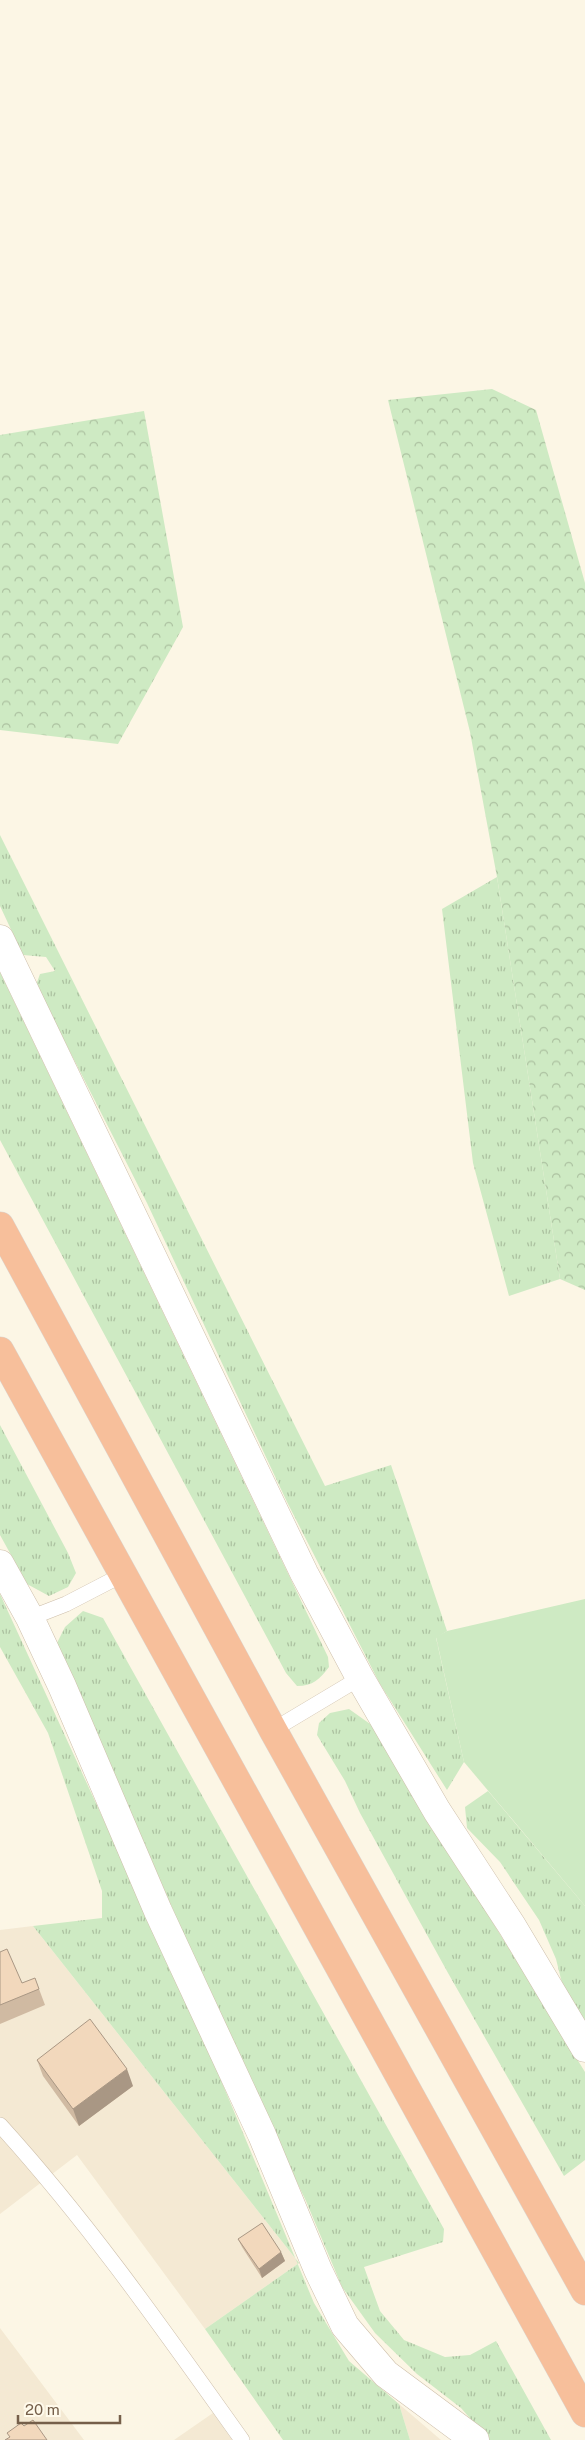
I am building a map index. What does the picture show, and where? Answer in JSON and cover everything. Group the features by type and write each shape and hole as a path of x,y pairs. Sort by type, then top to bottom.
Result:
{"highway":[{"path":"0,1226 273,1730 585,2291"},
{"path":"0,1351 585,2413"}],"street":[{"path":"0,939 304,1572 360,1678 438,1811 512,1926 585,2048"},
{"path":"0,1564 30,1618 62,1686 158,1911 262,2135 318,2270 345,2326 386,2374 475,2440"}],"lane":[{"path":"30,1618 66,1604 122,1575"},
{"path":"273,1730 360,1678"},
{"path":"0,2125 31,2159 140,2297 242,2440"}],"shaded area":[{"path":"33,1926 299,2263 205,2329 77,2155 0,2214 0,1930"},
{"path":"0,2328 84,2440 0,2440"},
{"path":"399,2404 441,2440 410,2440"},
{"path":"213,2413 232,2440 174,2440"}],"green space":[{"path":"492,389 536,410 585,583 585,1290 560,1279 497,877 470,732 388,400"},
{"path":"144,411 183,627 118,744 0,730 0,435"},
{"path":"0,835 325,1486 391,1465 447,1631 436,1638 464,1762 447,1790 380,1684 287,1502 147,1203 36,985 40,974 55,971 46,957 23,955 0,906"},
{"path":"497,877 560,1279 509,1296 473,1163 442,909"},
{"path":"0,972 328,1657 329,1667 312,1683 297,1686 286,1673 0,1140"},
{"path":"0,1425 68,1553 76,1573 68,1587 49,1596 27,1584 0,1535"},
{"path":"0,1594 200,2030 295,2258 33,1926 102,1918 102,1891 48,1733 0,1647"},
{"path":"585,1599 585,1906 464,1762 436,1637 447,1631"},
{"path":"83,1611 103,1618 444,2229 443,2242 364,2267 380,2311 404,2340 445,2357 470,2355 496,2341 551,2440 489,2440 461,2408 417,2374 375,2333 342,2287 306,2201 240,2065 135,1822 61,1661 57,1643 65,1627"},
{"path":"349,1709 380,1731 422,1808 585,2072 585,2160 564,2176 448,1973 360,1813 345,1781 317,1735 319,1723 330,1713"},
{"path":"488,1791 585,1906 585,2021 563,1987 556,1959 539,1920 500,1862 467,1828 465,1807"},
{"path":"298,2264 314,2303 349,2361 399,2404 410,2440 283,2440 205,2329"}],"building":[{"path":"7,1949 22,1983 35,1978 39,1989 0,2005 0,1952"},
{"path":"90,2019 127,2069 73,2109 37,2060"},
{"path":"262,2223 281,2252 259,2269 238,2239"},
{"path":"33,2420 47,2440 5,2440 10,2437 7,2433 21,2423 24,2426"}]}
